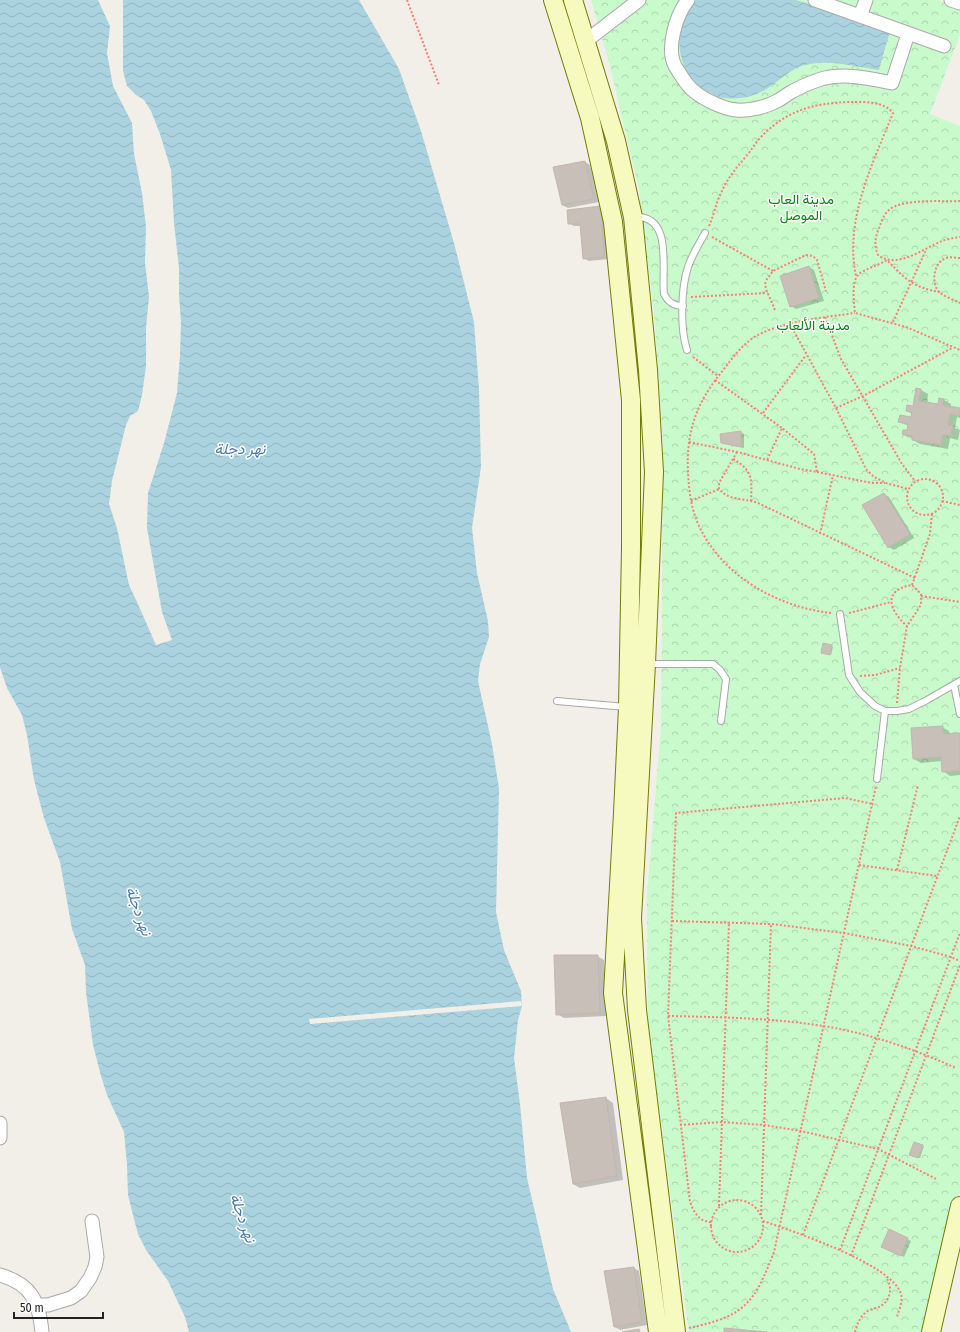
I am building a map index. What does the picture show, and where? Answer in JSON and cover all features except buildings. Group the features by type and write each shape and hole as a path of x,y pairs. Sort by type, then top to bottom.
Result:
{"main road":[{"path":"553,0 590,118 613,222 632,400 628,707 613,993 658,1329 676,1328 638,1010 632,918 646,664 654,472 648,370 633,218 616,141 573,0"},
{"path":"631,548 650,548"},
{"path":"931,1332 960,1206"}],"street":[{"path":"586,41 639,0"},
{"path":"688,0 677,19 672,45 673,61 682,78 694,92 711,102 736,110 757,108 777,101 792,91 818,80 839,76 862,77 892,83 908,34"},
{"path":"815,0 944,46"},
{"path":"860,16 866,0"},
{"path":"951,0 960,3"},
{"path":"0,1123 0,1138"},
{"path":"37,1305 48,1305 71,1298 81,1291 90,1278 95,1267 97,1257 92,1221"},
{"path":"0,1275 13,1279 28,1291 37,1305 42,1332"}],"lane":[{"path":"633,218 639,217 650,220 661,232 663,248 664,294 672,304 683,306"},
{"path":"687,350 684,338 683,306 688,268 705,233"},
{"path":"840,614 849,675 867,700 875,706 885,711 897,711 920,705 960,681"},
{"path":"646,664 713,664 720,670 726,679 720,721"},
{"path":"954,685 960,714"},
{"path":"557,701 628,707"},
{"path":"877,779 885,711"}],"path":[{"path":"407,0 439,85"},
{"path":"773,271 705,233 710,226 721,192 733,172 769,129 788,115 809,106 830,103 856,102 881,105 891,110 893,113 865,187 853,238 853,263 856,276 854,283 854,313"},
{"path":"940,292 929,290 911,282 887,260 878,255 875,237 880,223 888,210 897,205 908,202 960,201"},
{"path":"856,276 862,271 887,260 909,258 943,240 960,237"},
{"path":"893,322 926,249"},
{"path":"775,310 767,293 766,282 773,271 806,255 813,256 817,260 826,291"},
{"path":"960,258 951,257 943,259 938,264 934,280 936,287 940,292 960,304"},
{"path":"684,297 767,293"},
{"path":"891,602 840,614 805,609 762,592 739,576 724,562 711,546 700,528 691,501 687,458 695,416 700,403 715,380 739,351 753,338 760,334 774,328 790,324 854,313 893,322 960,350"},
{"path":"825,317 841,359 902,464 915,482"},
{"path":"790,324 836,408 866,469 874,477 886,483"},
{"path":"836,408 863,396 953,347"},
{"path":"687,350 693,358 718,376"},
{"path":"763,413 806,355"},
{"path":"715,380 763,413 814,454 817,472"},
{"path":"767,460 782,428"},
{"path":"689,442 737,452 817,472 872,482 886,483 908,489"},
{"path":"737,452 719,483 719,489 727,496 751,501 915,578"},
{"path":"733,459 742,464 749,473 752,483 751,501"},
{"path":"820,534 832,475"},
{"path":"925,478 935,482 942,490 942,501 940,506 932,513 922,514 912,509 907,500 908,489 915,482 925,478"},
{"path":"691,501 719,489"},
{"path":"942,501 960,505"},
{"path":"912,585 930,534 932,513"},
{"path":"897,711 900,668 908,626 917,614 921,604 921,596 918,589 912,585 904,586 898,589 894,593 891,602 892,608 896,615 908,626"},
{"path":"921,596 960,602"},
{"path":"849,675 875,675 900,668"},
{"path":"676,1328 711,1323 729,1317 744,1308 755,1294 766,1274 774,1252 780,1227 877,779"},
{"path":"897,870 918,785"},
{"path":"711,1222 706,1222 698,1217 690,1202 668,1016 676,813 845,798 872,804"},
{"path":"802,1235 960,816"},
{"path":"859,866 937,876"},
{"path":"672,921 771,924 844,933 911,946 960,961"},
{"path":"719,1206 729,922"},
{"path":"761,1215 771,924"},
{"path":"840,1250 960,933"},
{"path":"851,1256 960,965"},
{"path":"668,1016 768,1019 824,1026 876,1038 916,1050 956,1068"},
{"path":"680,1125 722,1122 764,1125 801,1130 878,1149 936,1179"},
{"path":"735,1200 744,1200 752,1204 758,1210 763,1221 763,1235 752,1249 735,1253 726,1251 719,1246 714,1239 711,1230 711,1222 714,1213 719,1206 735,1200"},
{"path":"763,1221 840,1250 881,1272 893,1282 902,1295 901,1305 897,1317"},
{"path":"855,1332 858,1323 865,1313 879,1307 885,1303 888,1298 890,1285 888,1279 881,1272"}],"green space":[{"name":"مدينة العاب الموصل","path":"591,0 938,0 960,8 960,35 930,114 960,126 960,1191 925,1332 689,1332 648,1027 647,895 661,727 663,441 654,313 639,190 610,66"}],"water":[{"name":"نهر دجلة","path":"0,0 359,0 399,69 421,131 454,243 474,322 479,389 481,467 472,528 477,573 488,621 489,637 480,664 478,681 492,744 499,789 496,912 504,950 521,991 522,1006 518,1020 514,1058 527,1178 553,1289 571,1332 189,1332 185,1317 168,1281 146,1250 138,1234 128,1195 124,1132 107,1095 93,1045 86,992 85,965 72,929 60,862 44,818 34,780 27,735 22,715 7,688 0,667"},
{"path":"696,0 796,0 890,31 879,70 836,63 804,65 789,72 759,93 732,99 719,97 699,86 687,72 682,61 679,41 681,26 691,6"}],"pier":[{"path":"98,0 123,0 123,71 127,86 144,100 151,111 171,170 174,223 179,268 181,323 180,355 177,393 164,443 148,493 147,528 162,612 172,640 156,645 129,585 117,528 109,504 112,481 126,425 130,416 138,411 142,395 146,366 146,328 149,297 145,263 146,227 142,193 134,154 132,123 113,86 107,53 110,26"},
{"path":"521,1001 522,1006 310,1024 309,1019"}],"park label":[{"name":"مدينة الألعاب","path":"813,325"}]}
